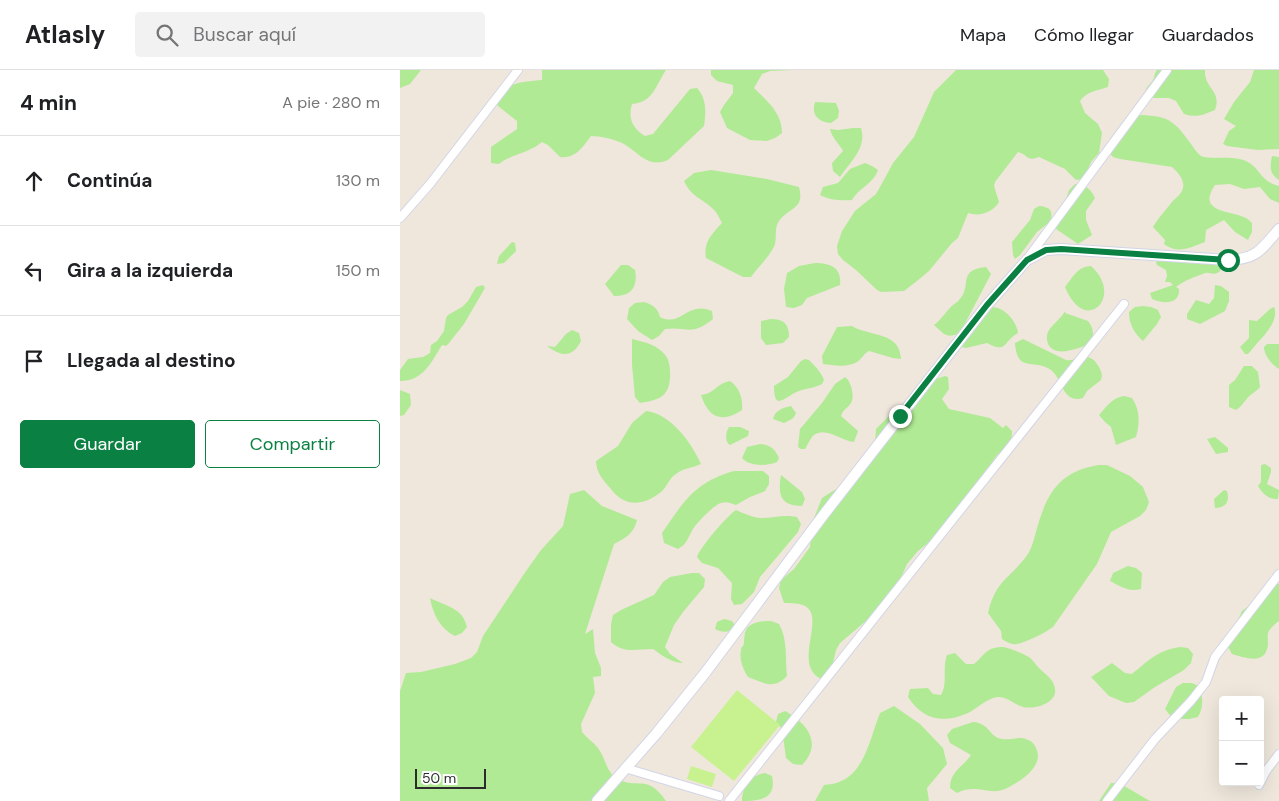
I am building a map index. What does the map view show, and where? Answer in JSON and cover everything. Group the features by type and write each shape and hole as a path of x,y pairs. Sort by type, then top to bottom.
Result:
{"street":[{"path":"400,218 430,184 518,70"},
{"path":"597,801 624,768 656,734 705,673 894,423 987,305 1027,260 1167,70"},
{"path":"1027,260 1046,250 1061,249 1228,260 1242,259 1258,252 1279,228"},
{"path":"729,801 1124,304"},
{"path":"1107,801 1155,739 1206,682 1216,657 1279,574"},
{"path":"1264,775 1279,754"},
{"path":"624,768 719,796"}],"green space":[{"path":"400,70 421,70 410,84 400,88"},
{"path":"542,70 666,70 650,97 639,103 632,104 631,118 634,126 645,136 653,134 690,89 697,88 704,101 704,126 668,160 661,162 648,161 628,146 618,142 603,137 591,136 578,151 570,156 560,157 548,145 542,142 532,149 499,164 491,163 491,147 517,129 517,121 498,106 493,99 502,90 514,84 542,80"},
{"path":"711,70 792,70 770,71 762,74 754,88 777,113 782,133 767,141 750,140 727,128 720,112 733,93 733,85 717,81 711,75"},
{"path":"956,70 1103,70 1109,79 1108,87 1089,93 1080,101 1085,113 1098,124 1102,133 1099,153 1091,162 1084,179 1076,180 1065,169 1039,157 1030,158 1018,152 995,182 994,186 999,202 996,206 982,214 968,213 958,238 929,271 904,291 881,292 838,254 837,246 842,231 855,211 876,194 893,163 914,137 934,92"},
{"path":"1157,70 1205,70 1205,76 1216,98 1215,110 1192,116 1184,114 1176,101 1169,98 1152,98 1145,93"},
{"path":"1254,70 1279,70 1279,149 1258,150 1223,144 1229,131 1236,126 1224,119 1234,102 1250,82"},
{"path":"815,102 836,103 839,111 838,118 831,123 819,119 814,111"},
{"path":"1141,115 1159,117 1176,125 1201,156 1241,159 1255,167 1272,184 1279,186 1279,203 1270,199 1260,187 1244,189 1230,184 1215,185 1210,194 1210,201 1213,206 1240,215 1251,222 1252,232 1248,240 1235,232 1224,220 1206,230 1205,242 1190,248 1179,250 1164,244 1165,240 1153,227 1182,190 1183,183 1180,176 1172,167 1120,159 1113,157 1107,150 1119,127 1127,119"},
{"path":"861,128 862,142 857,154 840,177 833,171 832,163 843,151 830,129"},
{"path":"1272,156 1279,157 1279,180 1273,175 1271,170"},
{"path":"865,163 878,170 876,175 852,200 835,200 820,195 823,187 838,183 850,169"},
{"path":"711,170 767,179 799,187 800,200 798,204 779,221 773,248 751,277 743,277 706,258 707,243 722,223 717,213 693,194 684,181 694,173"},
{"path":"1075,184 1087,188 1095,198 1086,211 1086,220 1092,235 1078,244 1056,229 1069,190"},
{"path":"1039,206 1050,210 1052,214 1051,221 1037,232 1015,259 1012,242 1030,220 1034,209"},
{"path":"512,242 515,243 516,251 504,263 497,264 499,256"},
{"path":"1160,257 1221,263 1221,269 1217,273 1205,273 1183,282 1176,287 1179,289 1179,294 1174,301 1161,302 1152,299 1150,293 1173,285 1170,282 1165,282 1166,270 1157,265 1156,262"},
{"path":"815,263 830,265 834,268 839,274 840,285 807,298 802,305 794,308 786,307 784,289 787,273 799,266"},
{"path":"621,265 628,265 635,270 636,281 632,289 625,295 614,296 605,284"},
{"path":"1091,266 1100,278 1104,289 1103,299 1098,306 1091,310 1082,309 1073,302 1065,287 1079,270"},
{"path":"986,267 991,274 960,333 951,336 943,333 934,325 959,301 965,289 966,279 971,271"},
{"path":"483,285 485,288 464,324 446,346 442,345 426,370 415,378 400,381 400,370 408,359 423,357 430,353 431,345 437,341 444,331 448,315 468,301 476,287"},
{"path":"1215,285 1221,286 1229,292 1229,301 1225,311 1200,324 1187,319 1187,314 1196,300 1209,304 1214,298"},
{"path":"644,302 654,307 660,317 667,319 679,317 696,309 703,309 712,311 713,319 699,328 689,330 665,329 652,340 638,331 627,319 629,308 635,303"},
{"path":"1143,306 1158,310 1161,317 1143,341 1133,328 1129,312 1135,307"},
{"path":"992,307 1001,309 1009,316 1015,324 1018,333 1002,347 987,343 966,348 962,347 962,342"},
{"path":"1274,307 1275,316 1271,325 1248,354 1245,354 1240,347 1249,338 1249,320 1257,321"},
{"path":"1065,311 1065,313 1088,321 1093,332 1091,344 1068,351 1056,351 1048,344 1048,332"},
{"path":"771,319 782,321 787,326 789,337 783,343 766,345 761,338 761,321"},
{"path":"852,326 890,339 899,350 901,359 869,351 853,364 840,366 823,364 822,356 837,327"},
{"path":"572,330 579,333 581,341 578,347 570,353 562,354 547,346 555,347"},
{"path":"632,339 655,347 663,352 668,359 670,369 669,385 660,398 640,403 635,397"},
{"path":"1023,339 1066,360 1086,357 1093,360 1100,368 1101,380 1087,391 1083,398 1076,399 1071,397 1051,370 1039,365 1028,364 1019,359 1015,343"},
{"path":"1267,344 1279,344 1279,369 1265,353 1264,347"},
{"path":"809,360 820,372 824,380 822,384 799,391 778,401 774,394 774,386 788,377 801,361"},
{"path":"1244,366 1252,366 1258,372 1260,387 1236,410 1229,407 1229,385 1235,380"},
{"path":"945,376 948,377 949,389 942,399 949,409 990,418 1003,428 1006,425 1012,431 1010,443 997,455 948,527 918,551 907,564 896,589 873,615 840,643 836,650 832,667 824,680 814,673 809,663 812,617 808,608 799,604 784,603 779,588 781,580 794,569 810,547 812,523 822,498 858,475 871,463 874,455 876,429 888,417 910,402 930,381"},
{"path":"845,377 851,385 853,397 851,403 841,416 858,431 854,442 824,432 814,435 805,449 801,449 798,447 800,429 835,384"},
{"path":"730,381 740,394 742,410 728,417 716,416 707,409 701,395"},
{"path":"400,390 410,394 411,405 404,415 400,416"},
{"path":"1124,396 1132,398 1135,403 1139,417 1138,427 1136,437 1116,445 1111,427 1099,415 1113,401"},
{"path":"791,406 796,413 794,417 784,423 773,419 777,411"},
{"path":"646,411 664,417 672,423 686,438 701,464 679,472 654,497 634,503 622,499 605,482 596,465 596,461 618,446 632,423"},
{"path":"729,427 740,427 749,431 748,436 730,445 726,439"},
{"path":"1215,437 1228,448 1228,452 1216,454 1207,439"},
{"path":"760,444 770,446 774,450 779,458 777,462 759,465 749,463 742,458 747,447"},
{"path":"1265,464 1271,468 1267,484 1279,490 1278,499 1266,496 1258,486 1261,482 1261,465"},
{"path":"1099,465 1107,465 1130,476 1143,487 1149,502 1146,510 1140,516 1111,532 1097,564 1053,627 1021,643 1011,644 1007,642 1002,639 1001,631 988,613 995,593 1004,580 1028,554 1033,544 1042,513 1058,484 1075,472"},
{"path":"734,471 763,471 769,476 769,484 765,491 736,505 725,502 718,504 697,524 685,543 678,549 664,543 662,533 684,502 709,481"},
{"path":"781,475 802,492 805,499 802,506 789,504 784,501 780,493"},
{"path":"584,490 602,506 637,520 629,535 614,544 585,634 593,629 595,653 601,668 601,676 593,677 595,693 581,724 582,732 598,748 610,772 616,778 624,782 647,784 659,792 666,801 400,801 400,691 406,673 421,672 455,664 471,658 477,652 483,636 526,571 541,550 563,526 570,494"},
{"path":"1224,490 1227,491 1228,495 1226,503 1222,507 1215,508 1214,499"},
{"path":"736,510 760,518 797,517 801,524 798,532 760,577 754,592 742,604 734,605 731,599 732,583 718,568 702,563 697,557 714,532"},
{"path":"1128,566 1136,568 1142,573 1141,589 1129,589 1110,581 1113,573"},
{"path":"699,573 705,579 704,587 674,625 665,647 670,654 683,663 670,660 653,649 626,649 616,646 611,642 613,615 654,595 663,582 670,577"},
{"path":"1273,584 1279,584 1279,621 1268,633 1268,647 1265,654 1252,659 1232,654 1228,647 1229,639 1242,611"},
{"path":"430,598 453,608 462,616 467,627 462,633 455,636 441,625 435,615"},
{"path":"724,619 732,621 736,627 726,632 715,629 717,622"},
{"path":"771,621 779,624 784,636 787,676 778,683 769,684 748,677 743,667 741,648 744,644 747,628 757,622"},
{"path":"1001,647 1015,650 1029,657 1050,678 1055,691 1051,700 1046,704 1028,708 998,697 986,701 968,713 942,719 934,718 920,711 908,697 910,689 928,688 933,694 941,695 944,686 947,655 955,653 966,664 974,664 988,650"},
{"path":"1180,647 1188,648 1193,654 1191,663 1184,670 1134,702 1126,703 1109,696 1091,677 1112,663 1125,673 1132,674 1159,653"},
{"path":"1183,683 1192,683 1199,686 1202,698 1201,709 1198,717 1173,719 1165,709 1176,687"},
{"path":"737,690 780,725 734,781 691,747"},
{"path":"894,706 920,724 943,748 947,764 927,788 929,801 815,801 824,785 839,782 855,771 866,752 880,713"},
{"path":"785,711 800,721 810,734 812,741 811,749 802,765 793,764 786,758 782,729 776,722 778,714"},
{"path":"973,722 982,724 998,738 1021,738 1031,741 1036,747 1038,755 1037,761 1030,773 999,791 971,789 957,793 950,788 954,774 971,755 950,743 947,735 952,729"},
{"path":"691,766 716,774 712,787 687,779"},
{"path":"765,773 772,776 772,790 769,794 761,799 742,801 742,796 748,782 756,776"},
{"path":"1111,783 1119,783 1150,801 1099,801"}],"route":[{"path":"900,416 987,305 1027,260 1037,253 1061,249 1228,260"}]}
